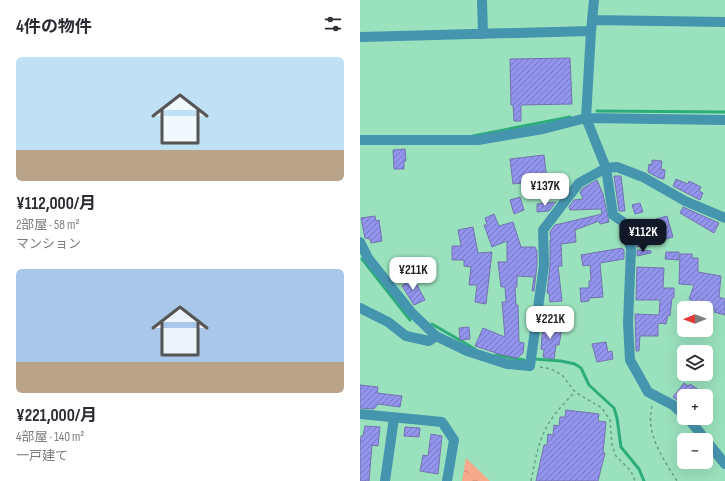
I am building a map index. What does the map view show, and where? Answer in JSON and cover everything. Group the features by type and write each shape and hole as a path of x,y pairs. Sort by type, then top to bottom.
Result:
{"street":[{"path":"482,0 483,34"},
{"path":"594,0 586,118 606,168 613,215 623,222 631,249 628,322 630,360 648,392 677,408"},
{"path":"592,20 725,22"},
{"path":"360,37 591,31"},
{"path":"360,140 478,140 543,129 586,118 725,120"},
{"path":"360,242 368,258 397,295 412,313 436,336 467,351 507,364 530,366 544,265 543,230 579,183 606,168 616,167 643,177 685,201 725,218"},
{"path":"360,308 388,322 406,336 429,341 436,336"},
{"path":"360,414 442,422 454,440 447,481"},
{"path":"385,481 394,418"},
{"path":"694,425 725,464"}],"path":[{"path":"530,366 551,369 562,375 575,392 602,408 610,420 612,445 616,456 631,471 635,481"},
{"path":"531,481 539,442 544,428 552,416 575,392"},
{"path":"655,396 651,410 653,438 657,448 677,481"}],"green space":[{"path":"466,458 489,480 490,481 462,481"}],"building":[{"path":"570,58 572,104 521,105 521,121 514,121 513,105 511,105 510,59"},
{"path":"405,149 406,161 404,161 404,169 394,169 393,150"},
{"path":"544,155 547,180 513,184 510,159"},
{"path":"652,160 662,161 661,169 665,170 664,179 648,172 649,164 652,165"},
{"path":"614,176 621,176 625,211 619,211"},
{"path":"676,179 688,184 689,181 701,187 699,191 703,193 700,200 673,186"},
{"path":"597,180 603,194 609,222 600,224 599,221 575,230 576,242 561,244 562,266 558,266 562,301 550,302 549,293 547,293 550,265 550,232 555,225 602,214 601,209 570,210 569,207 574,200 583,199 580,192 583,188"},
{"path":"520,197 524,210 514,214 510,200"},
{"path":"556,202 549,211 537,212 537,204"},
{"path":"640,203 643,212 635,214 632,205"},
{"path":"683,207 719,223 714,233 680,213"},
{"path":"494,214 499,226 513,222 521,247 535,247 537,251 534,291 532,291 534,277 517,276 517,287 515,287 516,305 518,305 519,342 524,343 523,353 517,358 475,346 483,328 505,337 502,302 506,302 505,287 501,287 498,262 507,262 507,241 492,247 484,225 487,225 485,218"},
{"path":"375,216 376,221 379,220 382,241 371,243 370,239 365,238 361,218"},
{"path":"667,216 673,237 637,247 634,235 658,228 656,219"},
{"path":"473,227 478,253 492,252 486,304 475,302 477,285 469,285 471,267 464,266 464,260 452,260 452,246 461,246 458,230"},
{"path":"622,248 624,250 624,259 600,263 603,297 589,298 589,301 581,302 580,288 589,288 589,281 591,281 590,265 583,266 581,255"},
{"path":"637,250 651,251 651,253 637,256"},
{"path":"666,252 679,252 679,260 665,259"},
{"path":"680,254 692,254 692,258 698,258 698,272 721,276 719,297 725,299 725,315 714,312 715,309 713,308 713,301 692,301 689,299 694,285 679,284"},
{"path":"637,267 664,268 663,288 674,288 674,298 672,298 670,316 668,315 666,324 658,323 658,336 640,336 639,351 636,351 635,314 659,315 660,300 636,300"},
{"path":"413,277 425,300 414,305 402,286 405,284 404,282"},
{"path":"543,323 559,325 558,328 562,328 559,345 556,345 554,359 543,357 544,350 541,349"},
{"path":"469,327 470,339 460,340 459,328"},
{"path":"606,342 608,352 612,351 613,359 597,362 592,344"},
{"path":"684,383 688,386 690,384 698,389 679,389"},
{"path":"360,385 378,387 377,393 402,396 400,407 378,404 374,409 360,408"},
{"path":"677,392 677,400 673,397"},
{"path":"566,410 599,414 598,421 606,422 603,453 605,453 598,481 536,481 544,445 547,445 548,434 553,435 554,425 559,426 560,417 565,417"},
{"path":"365,426 380,427 378,446 372,445 369,481 360,481 361,436 363,436"},
{"path":"405,427 420,428 419,437 404,436"},
{"path":"431,434 442,436 438,474 420,471 423,455 428,456"}],"waterway":[{"path":"597,111 725,112"},
{"path":"473,136 570,117"},
{"path":"362,259 410,320"},
{"path":"432,324 475,349"},
{"path":"496,355 524,360"},
{"path":"534,359 561,361 575,364 581,368 589,385 614,408 621,447 639,469 644,481"}]}
